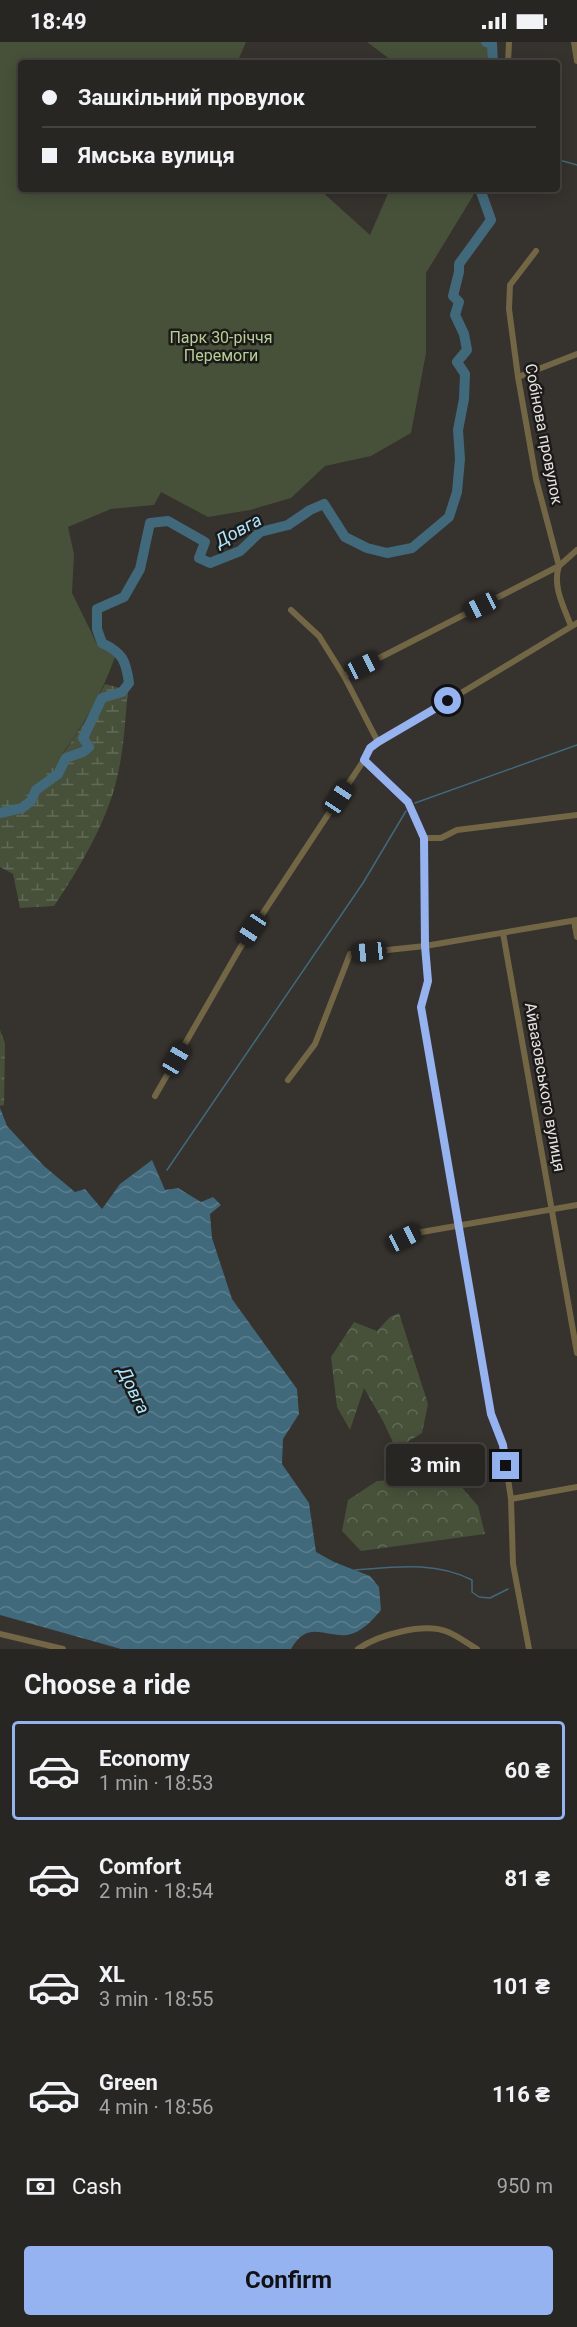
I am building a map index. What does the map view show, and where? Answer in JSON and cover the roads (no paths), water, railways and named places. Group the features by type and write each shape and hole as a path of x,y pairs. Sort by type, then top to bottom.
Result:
{"street":[{"path":"508,60 509,42"},
{"path":"574,42 577,61"},
{"name":"Собінова провулок","path":"536,251 510,285 509,309 536,479 559,566 556,579 562,603 574,624"},
{"path":"518,377 577,354"},
{"path":"344,676 559,566 577,550"},
{"path":"291,610 319,636 344,676 378,742"},
{"path":"154,1096 240,948 370,748 574,624"},
{"path":"364,760 408,802 424,838 425,946 428,981 421,1007 491,1414 503,1445 511,1499 513,1564 529,1649"},
{"path":"424,838 441,838 456,830 577,815"},
{"path":"288,1080 315,1044 350,954 425,946 575,921 577,937"},
{"name":"Айвазовського вулиця","path":"503,933 577,1353"},
{"path":"393,1244 416,1233 577,1206"},
{"path":"511,1499 577,1487"},
{"path":"357,1649 367,1642 420,1627 448,1631 477,1649"},
{"path":"0,1634 63,1649"}],"water":[{"path":"0,1108 7,1126 44,1166 75,1192 85,1189 102,1209 120,1184 152,1160 165,1190 178,1188 201,1202 213,1197 221,1205 210,1214 212,1238 232,1299 297,1389 299,1414 283,1439 282,1464 309,1503 316,1552 334,1562 370,1576 379,1587 381,1610 362,1629 347,1635 310,1632 297,1640 291,1649 121,1649 0,1615"}],"waterway":[{"name":"Довга","path":"486,42 492,44 493,60"},
{"path":"560,160 577,165"},
{"name":"Довга","path":"0,813 22,808 31,801 36,790 58,774 66,758 83,752 89,747 83,738 102,698 122,692 129,683 122,658 115,650 102,643 97,629 97,609 124,597 140,569 150,523 168,521 205,542 199,558 210,563 240,551 260,532 288,525 310,510 324,504 345,537 367,548 387,553 412,548 449,517 457,492 460,459 458,430 464,399 465,374 457,362 467,350 464,334 455,315 459,302 453,296 459,264 491,220 481,192"},
{"path":"415,803 577,745"},
{"path":"167,1170 363,883 406,811"},
{"path":"355,1570 415,1567 444,1570 472,1580 472,1592 479,1597 490,1598 508,1589"}],"park label":[{"name":"Парк 30-річчя Перемоги","path":"221,346"}]}
